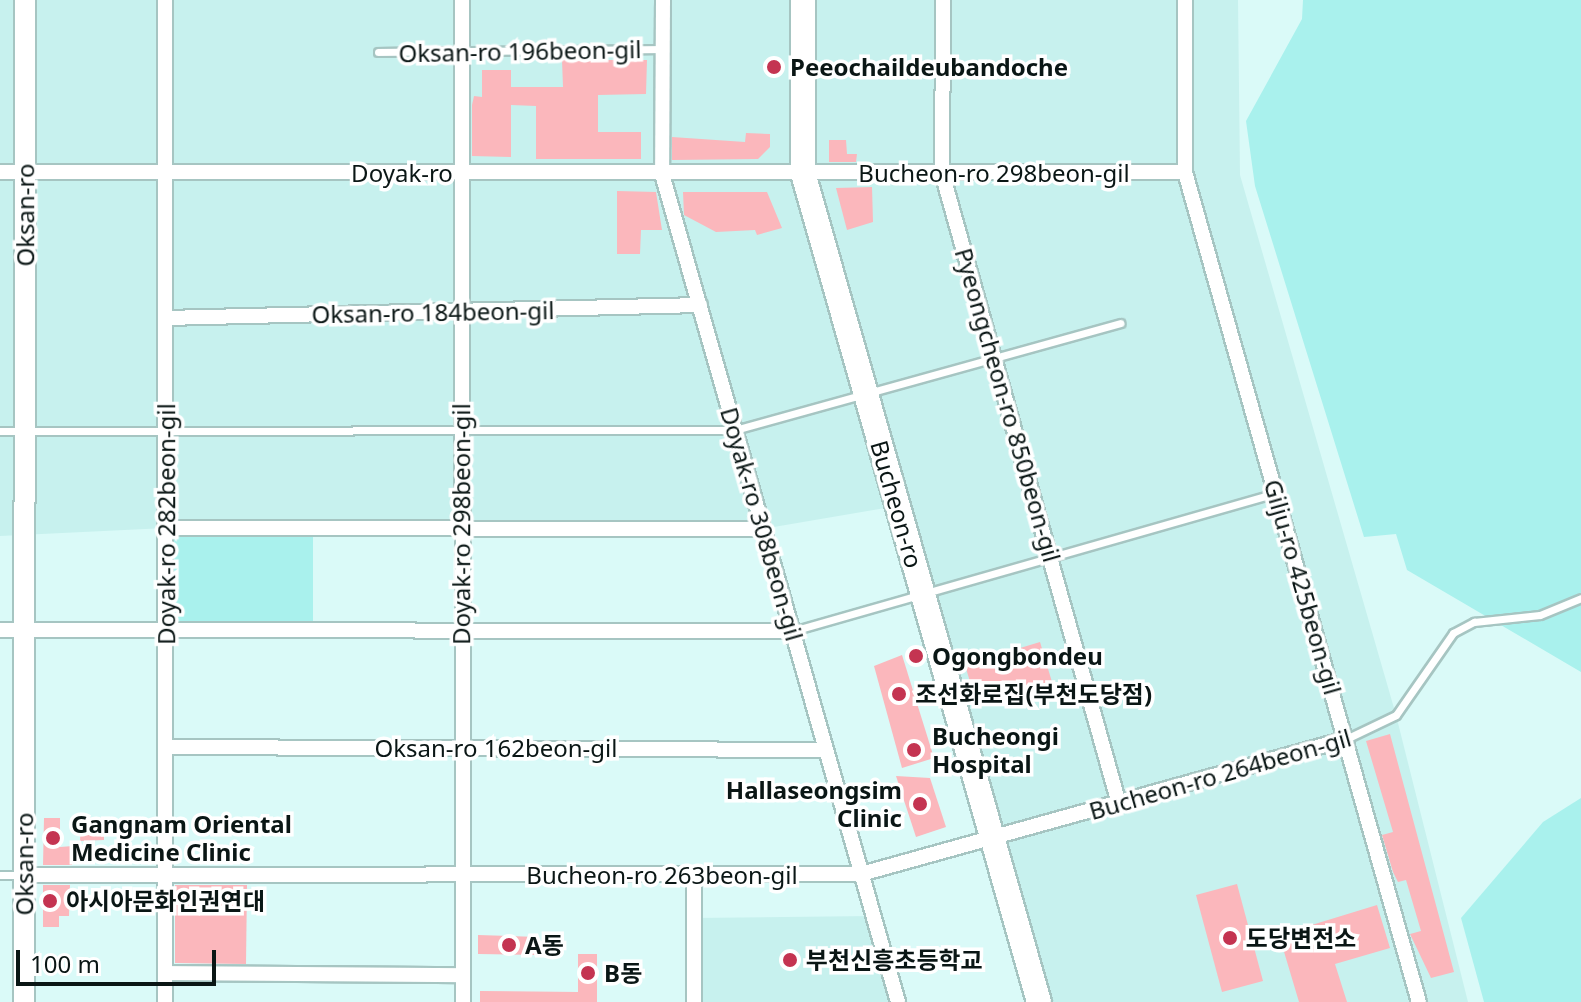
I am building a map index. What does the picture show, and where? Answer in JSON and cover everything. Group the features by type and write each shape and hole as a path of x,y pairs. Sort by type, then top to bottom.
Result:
{"main road":[{"name":"Bucheon-ro","path":"803,0 803,173 1039,1002"}],"street":[{"name":"Oksan-ro","path":"24,1002 25,0"},
{"name":"Doyak-ro 282beon-gil","path":"165,0 165,1002"},
{"name":"Doyak-ro 298beon-gil","path":"462,0 459,430 463,1002"},
{"name":"Doyak-ro 308beon-gil","path":"663,0 662,174 898,1002"},
{"name":"Pyeongcheon-ro 850beon-gil","path":"943,0 942,173 1119,804"},
{"name":"Gilju-ro 425beon-gil","path":"1185,0 1185,172 1419,1002"},
{"name":"Doyak-ro","path":"0,172 803,173"},
{"name":"Bucheon-ro 298beon-gil","path":"803,173 1185,172"},
{"name":"Oksan-ro 184beon-gil","path":"165,318 700,305"},
{"path":"166,528 763,529"},
{"path":"0,630 792,631"},
{"name":"Bucheon-ro 264beon-gil","path":"861,874 993,840 1346,739"},
{"name":"Oksan-ro 162beon-gil","path":"165,747 826,750"},
{"name":"Bucheon-ro 263beon-gil","path":"24,875 861,874"},
{"path":"694,875 694,1002"},
{"path":"165,973 463,975"}],"lane":[{"name":"Oksan-ro 196beon-gil","path":"378,52 663,49"},
{"path":"0,431 735,430 1120,323"},
{"path":"792,631 1276,493"},
{"name":"Bucheon-ro 264beon-gil","path":"1346,739 1396,715 1453,633 1474,622 1540,615 1581,598"},
{"path":"0,875 24,875"}],"shaded area":[{"path":"0,0 1238,0 1240,175 1396,715 1468,1002 1038,1002 897,506 762,529 166,528 0,536"},
{"path":"1303,0 1581,0 1581,672 1407,570 1396,534 1364,537 1255,186 1246,121 1302,19"},
{"path":"166,528 313,529 313,630 166,630"},
{"path":"1581,798 1581,1002 1484,1002 1461,918 1543,822"},
{"name":"부천신흥초등학교","path":"873,916 898,1002 694,1002 694,918"}],"building":[{"path":"562,60 647,60 646,94 598,95 598,132 641,132 641,159 536,159 536,106 511,105 511,157 472,156 472,105 474,96 482,97 482,70 511,70 511,87 563,87"},
{"path":"746,133 770,134 770,147 758,159 672,160 672,137 745,142"},
{"path":"829,140 846,140 847,154 857,154 856,162 829,162"},
{"path":"872,187 873,222 847,230 836,188"},
{"path":"617,191 656,192 662,230 641,230 640,254 617,254"},
{"path":"683,192 767,192 782,228 757,235 755,230 716,232 684,215"},
{"path":"1040,642 1052,682 977,705 965,665"},
{"path":"902,655 934,758 902,768 874,666"},
{"path":"1390,734 1454,972 1431,978 1410,934 1421,931 1406,880 1398,882 1382,835 1393,832 1366,741"},
{"path":"896,776 930,778 946,827 916,837"},
{"path":"44,818 60,818 60,847 73,846 72,865 43,865"},
{"path":"81,821 104,821 104,840 80,841"},
{"name":"도당변전소","path":"1237,884 1263,981 1222,992 1196,895"},
{"path":"43,885 70,885 69,916 59,916 59,927 43,927"},
{"path":"175,885 247,885 246,964 175,963"},
{"path":"1377,905 1390,948 1335,964 1347,1002 1299,1002 1279,935"},
{"name":"A동","path":"478,935 539,937 540,955 478,954"},
{"name":"B동","path":"578,954 597,954 597,1002 480,1002 480,991 578,992"}],"place":[{"name":"Peeochaildeubandoche","path":"774,67"},
{"name":"Ogongbondeu","path":"916,656"},
{"name":"조선화로집(부천도당점)","path":"899,694"},
{"name":"Bucheongi Hospital","path":"914,750"},
{"name":"Hallaseongsim Clinic","path":"920,804"},
{"name":"Gangnam Oriental Medicine Clinic","path":"53,838"},
{"name":"아시아문화인권연대","path":"50,901"},
{"name":"도당변전소","path":"1230,938"},
{"name":"A동","path":"509,945"},
{"name":"부천신흥초등학교","path":"790,960"},
{"name":"B동","path":"588,973"}]}
